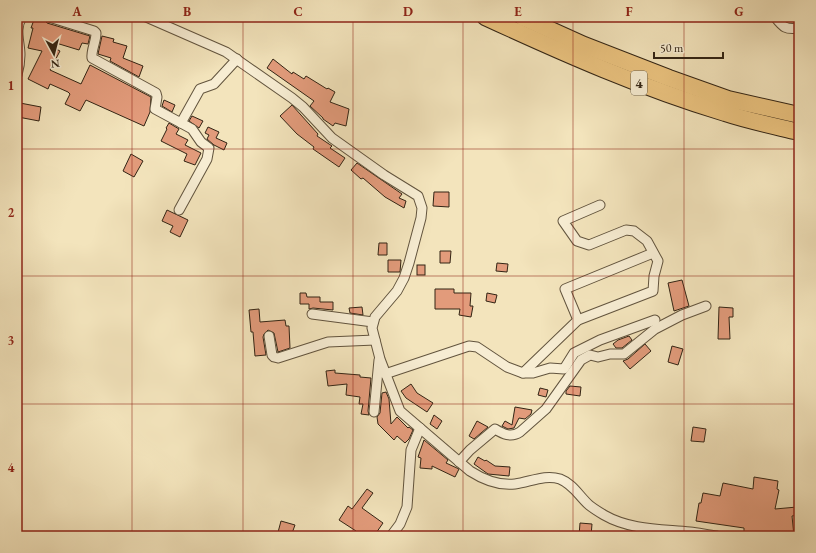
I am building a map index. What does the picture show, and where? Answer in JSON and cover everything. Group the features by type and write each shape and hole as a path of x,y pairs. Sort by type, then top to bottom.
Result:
{"highway":[{"name":"4","path":"485,17 581,60 665,93 726,114 799,132"},
{"name":"4","path":"522,17 584,45 676,81 728,98 799,115"}],"street":[{"path":"17,75 20,54 17,35 18,26 22,17"},
{"path":"49,17 94,31 96,37 92,58 156,93 157,97 155,109 192,129 201,142 209,148 210,151 207,159 179,210"},
{"path":"146,17 226,52 237,59 303,107 332,138 384,175 415,194 420,199 422,208 418,235 404,278 396,291 375,317 373,322 375,340 380,359 400,411 470,471 482,478 500,484 515,484 546,477 559,479 569,484 590,505 635,531 717,536"},
{"path":"775,17 785,28 791,30 799,28"},
{"path":"180,123 200,89 214,84 237,59"},
{"path":"524,373 578,320 653,291 654,276 658,261 647,241 634,231 626,230 589,245 577,241 563,221 600,205"},
{"path":"578,320 565,289 653,253"},
{"path":"459,462 470,450 495,429 507,435 517,434 520,432 546,409 576,366 586,357 590,355 598,357 610,354 624,354 655,329 682,315 706,306"},
{"path":"312,314 373,322"},
{"path":"385,374 470,346 477,347 507,367 524,373 533,373 550,368 564,368 574,353 600,340 655,320"},
{"path":"268,336 272,355 278,358 328,342 375,340"},
{"path":"374,412 380,359"},
{"path":"391,536 400,524 407,506 412,450 420,428"}],"building":[{"path":"35,17 44,19 47,23 90,36 88,44 82,43 79,50 56,43 54,48 60,51 50,70 81,84 90,65 151,97 150,112 144,126 86,100 80,111 65,104 70,94 68,92 50,84 48,89 28,79 42,51 28,48 33,28 31,28"},
{"path":"102,36 114,39 113,42 127,46 123,58 143,66 139,77 110,61 111,58 98,54"},
{"path":"273,59 292,74 293,72 304,79 306,76 327,89 328,88 335,92 330,102 349,109 346,126 335,123 333,126 323,119 310,106 314,101 267,68"},
{"path":"164,100 175,105 172,112 162,106"},
{"path":"20,103 41,107 39,121 18,117"},
{"path":"292,105 318,134 317,136 332,146 330,148 345,158 339,167 313,149 314,147 297,134 280,116"},
{"path":"192,116 203,121 199,128 189,121"},
{"path":"169,123 179,129 176,134 188,140 185,145 201,153 195,165 184,161 187,154 161,141"},
{"path":"208,127 219,132 216,138 227,143 224,150 214,145 207,139 209,135 205,133"},
{"path":"131,154 143,161 134,177 123,171"},
{"path":"357,163 402,194 399,198 406,201 404,208 385,197 351,170"},
{"path":"434,192 449,192 449,207 433,206"},
{"path":"167,210 188,220 180,237 170,232 173,226 162,221"},
{"path":"379,243 387,243 387,255 378,255"},
{"path":"440,251 451,251 450,263 440,263"},
{"path":"388,260 401,260 400,272 388,272"},
{"path":"497,263 508,264 507,272 496,271"},
{"path":"417,265 425,265 425,275 417,275"},
{"path":"682,280 689,306 674,311 668,283"},
{"path":"435,289 454,289 454,293 471,293 470,306 473,306 471,317 459,315 460,309 435,309"},
{"path":"300,293 306,293 307,297 320,297 320,302 333,302 333,310 309,309 309,304 300,304"},
{"path":"487,293 497,295 495,303 486,301"},
{"path":"362,307 363,315 350,313 349,308"},
{"path":"719,307 733,308 733,317 729,317 730,339 718,339"},
{"path":"259,309 260,322 285,320 286,326 289,326 290,348 278,352 274,333 268,330 263,337 266,355 255,356 249,310"},
{"path":"629,336 632,340 622,348 616,348 613,344 618,340"},
{"path":"645,344 651,351 630,369 623,361 628,359"},
{"path":"672,346 683,349 678,365 668,362"},
{"path":"335,370 335,373 360,375 360,377 371,378 368,411 369,415 361,414 363,404 359,404 360,397 346,395 347,384 328,386 326,371"},
{"path":"411,384 417,393 433,403 427,412 406,398 401,391"},
{"path":"570,386 581,387 580,396 566,394 566,391"},
{"path":"540,388 548,390 546,397 538,395"},
{"path":"386,392 389,399 391,424 397,417 408,428 409,427 413,430 409,439 405,443 397,436 394,440 378,424 377,417 380,413 382,393"},
{"path":"515,407 532,410 531,414 525,419 519,418 514,428 508,429 502,426 505,421 512,425"},
{"path":"434,415 442,421 437,429 430,424"},
{"path":"477,421 488,427 474,439 469,436"},
{"path":"693,427 706,429 704,442 691,441"},
{"path":"424,440 448,460 446,463 459,469 455,477 432,466 432,469 420,468 421,458 418,457"},
{"path":"478,457 495,466 510,467 509,476 488,474 474,464"},
{"path":"754,477 778,481 777,489 779,490 775,509 797,507 798,515 792,516 794,536 762,536 744,532 744,528 696,521 699,503 701,503 703,493 720,496 723,483 753,489"},
{"path":"367,489 373,493 362,508 383,523 374,536 369,533 366,536 353,536 356,531 339,520 348,506 352,509"},
{"path":"281,521 295,525 291,536 277,536"},
{"path":"580,523 592,524 591,536 579,536"}]}
